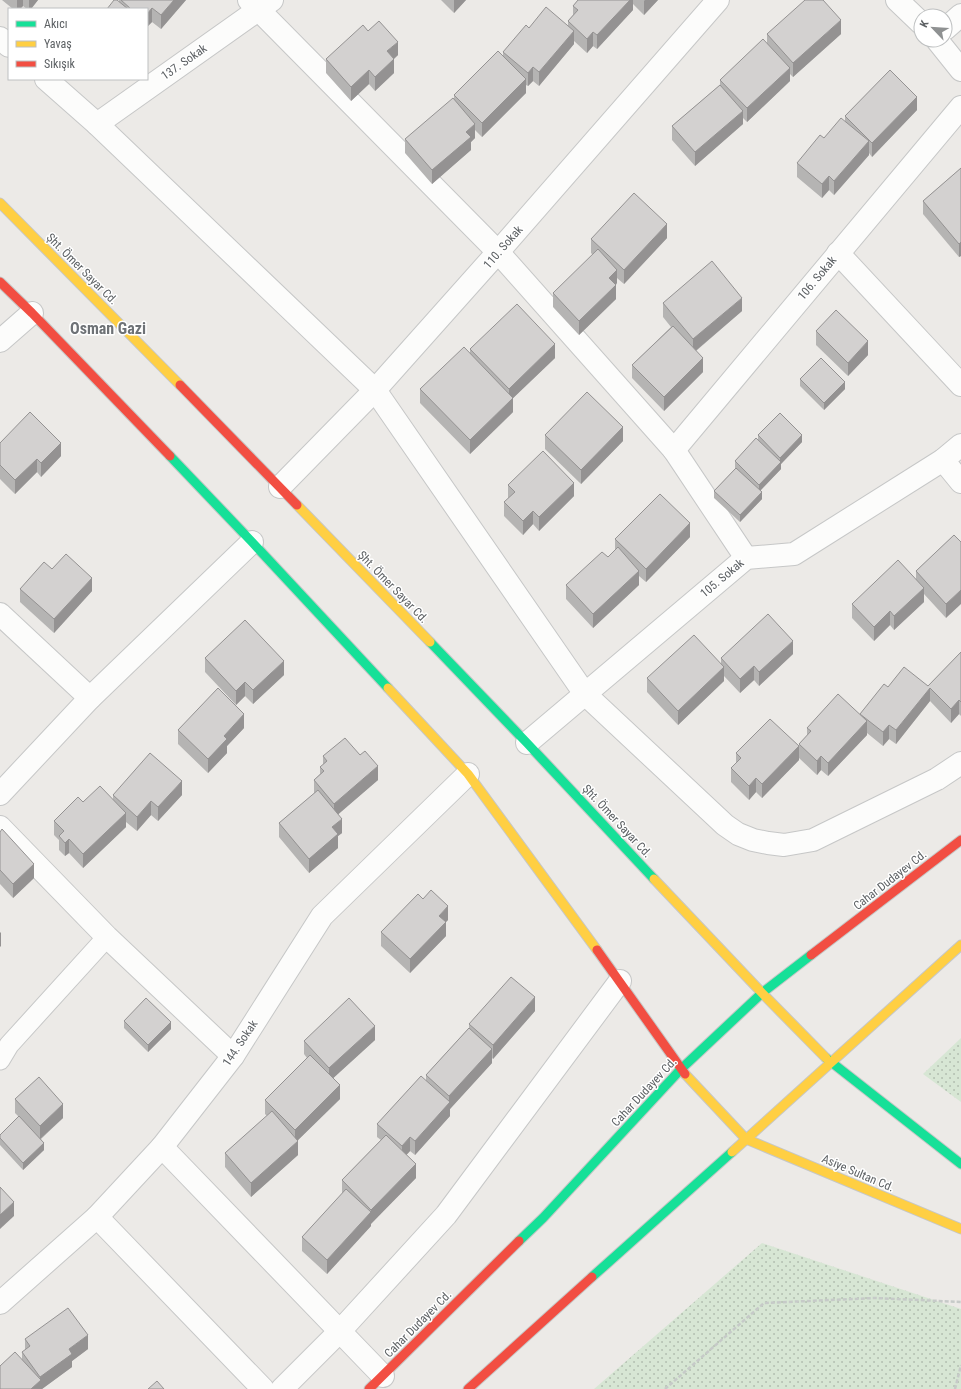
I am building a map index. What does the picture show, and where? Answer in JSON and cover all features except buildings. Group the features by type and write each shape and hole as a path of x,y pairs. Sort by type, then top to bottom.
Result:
{"street":[{"name":"110. Sokak","path":"280,487 375,390 498,252 718,0"},
{"path":"897,0 913,16"},
{"path":"260,3 498,252 674,450 746,558"},
{"name":"137. Sokak","path":"97,124 260,3"},
{"path":"953,22 961,15"},
{"path":"0,38 8,45"},
{"path":"943,48 961,70"},
{"path":"47,80 97,124 375,390 585,694 725,825 738,834 753,840 768,843 784,845 813,840 937,779 961,763"},
{"name":"106. Sokak","path":"674,450 961,107"},
{"name":"Şht. Ömer Sayar Cd.","path":"0,203 280,487 527,743 762,993 831,1062"},
{"path":"838,253 961,385"},
{"path":"0,282 32,313 252,542 468,774 620,981 681,1069 746,1139"},
{"path":"0,341 32,313"},
{"name":"105. Sokak","path":"527,743 746,558 794,554 943,460 961,445"},
{"path":"943,460 961,482"},
{"path":"0,794 90,698 252,542"},
{"path":"0,614 90,698"},
{"name":"144. Sokak","path":"0,1303 98,1217 162,1147 233,1056 322,916 468,774"},
{"path":"0,826 107,937 233,1056"},
{"name":"Cahar Dudayev Cd.","path":"376,1382 543,1218 681,1069 762,993 961,840"},
{"path":"468,1389 961,946"},
{"path":"282,1389 340,1331 446,1215 620,981"},
{"path":"831,1062 961,1164"},
{"name":"Asiye Sultan Cd.","path":"746,1139 961,1228"},
{"path":"162,1147 340,1331 376,1382"},
{"path":"98,1217 263,1389"}],"lane":[{"path":"0,1060 9,1045 107,937"}],"path":[{"path":"665,1389 764,1303 875,1298 961,1302"},
{"path":"955,1389 961,1364"}],"green space":[{"path":"961,1038 961,1102 923,1074"},
{"path":"762,1243 961,1309 961,1389 594,1389"}],"traffic: fast":[{"path":"170,456 388,688"},
{"path":"430,642 654,879"},
{"path":"519,1241 543,1218 681,1069 762,993 811,955"},
{"path":"826,1058 961,1164"},
{"path":"592,1277 732,1152"}],"traffic: slow":[{"path":"0,203 180,385"},
{"path":"297,505 430,642"},
{"path":"388,688 468,774 597,950"},
{"path":"654,879 826,1058"},
{"path":"732,1152 961,945"},
{"path":"685,1074 746,1139 961,1229"}],"traffic: jam":[{"path":"0,282 32,313 170,456"},
{"path":"180,385 297,505"},
{"path":"811,955 961,840"},
{"path":"597,950 685,1074"},
{"path":"369,1389 519,1241"},
{"path":"468,1389 592,1277"}],"district":[{"name":"Osman Gazi","path":"108,328"}]}
